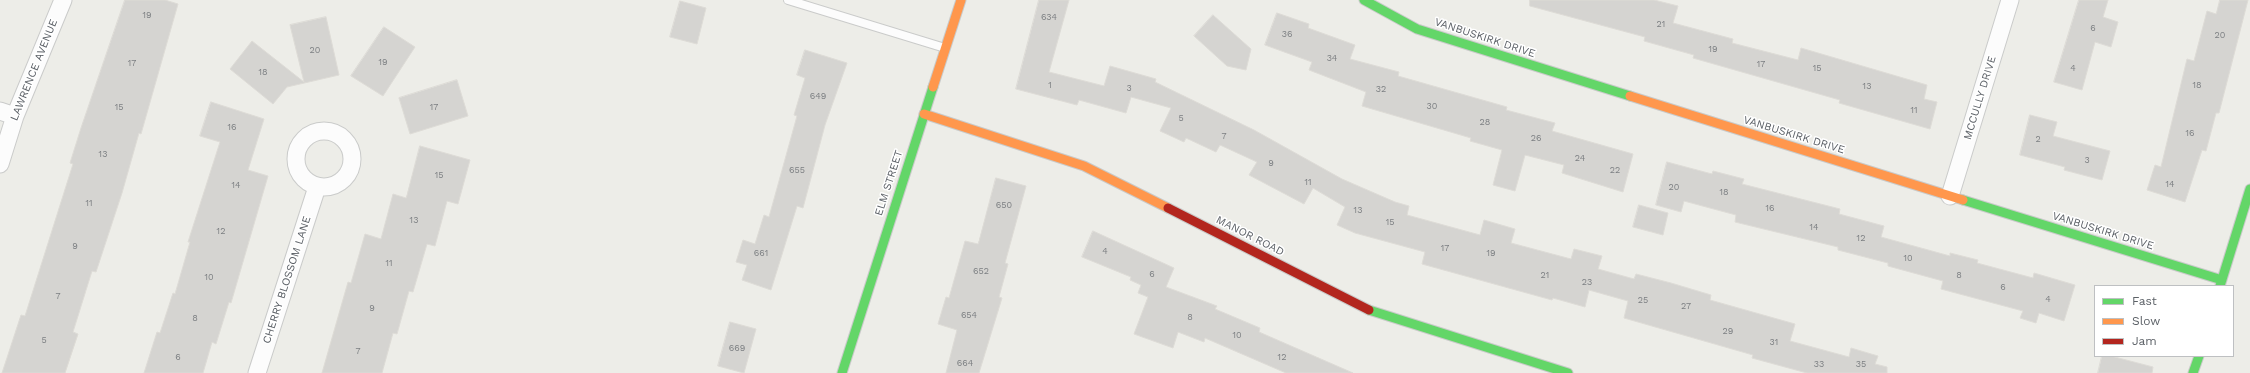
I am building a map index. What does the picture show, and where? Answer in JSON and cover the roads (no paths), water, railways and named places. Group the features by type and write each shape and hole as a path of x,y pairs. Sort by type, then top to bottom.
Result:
{"street":[{"name":"LAWRENCE AVENUE","path":"0,164 8,113 63,0"},
{"name":"ELM STREET","path":"842,373 961,0"},
{"name":"VANBUSKIRK DRIVE","path":"1364,0 1417,29 1438,36 1950,196 2221,283"},
{"name":"MCCULLY DRIVE","path":"1950,196 2010,0"},
{"name":"MANOR ROAD","path":"924,114 1084,166 1376,313 1568,373"},
{"name":"CHERRY BLOSSOM LANE","path":"257,373 317,187"},
{"path":"2221,283 2250,189"},
{"path":"2193,373 2199,357"}],"lane":[{"path":"788,0 945,48"}]}
